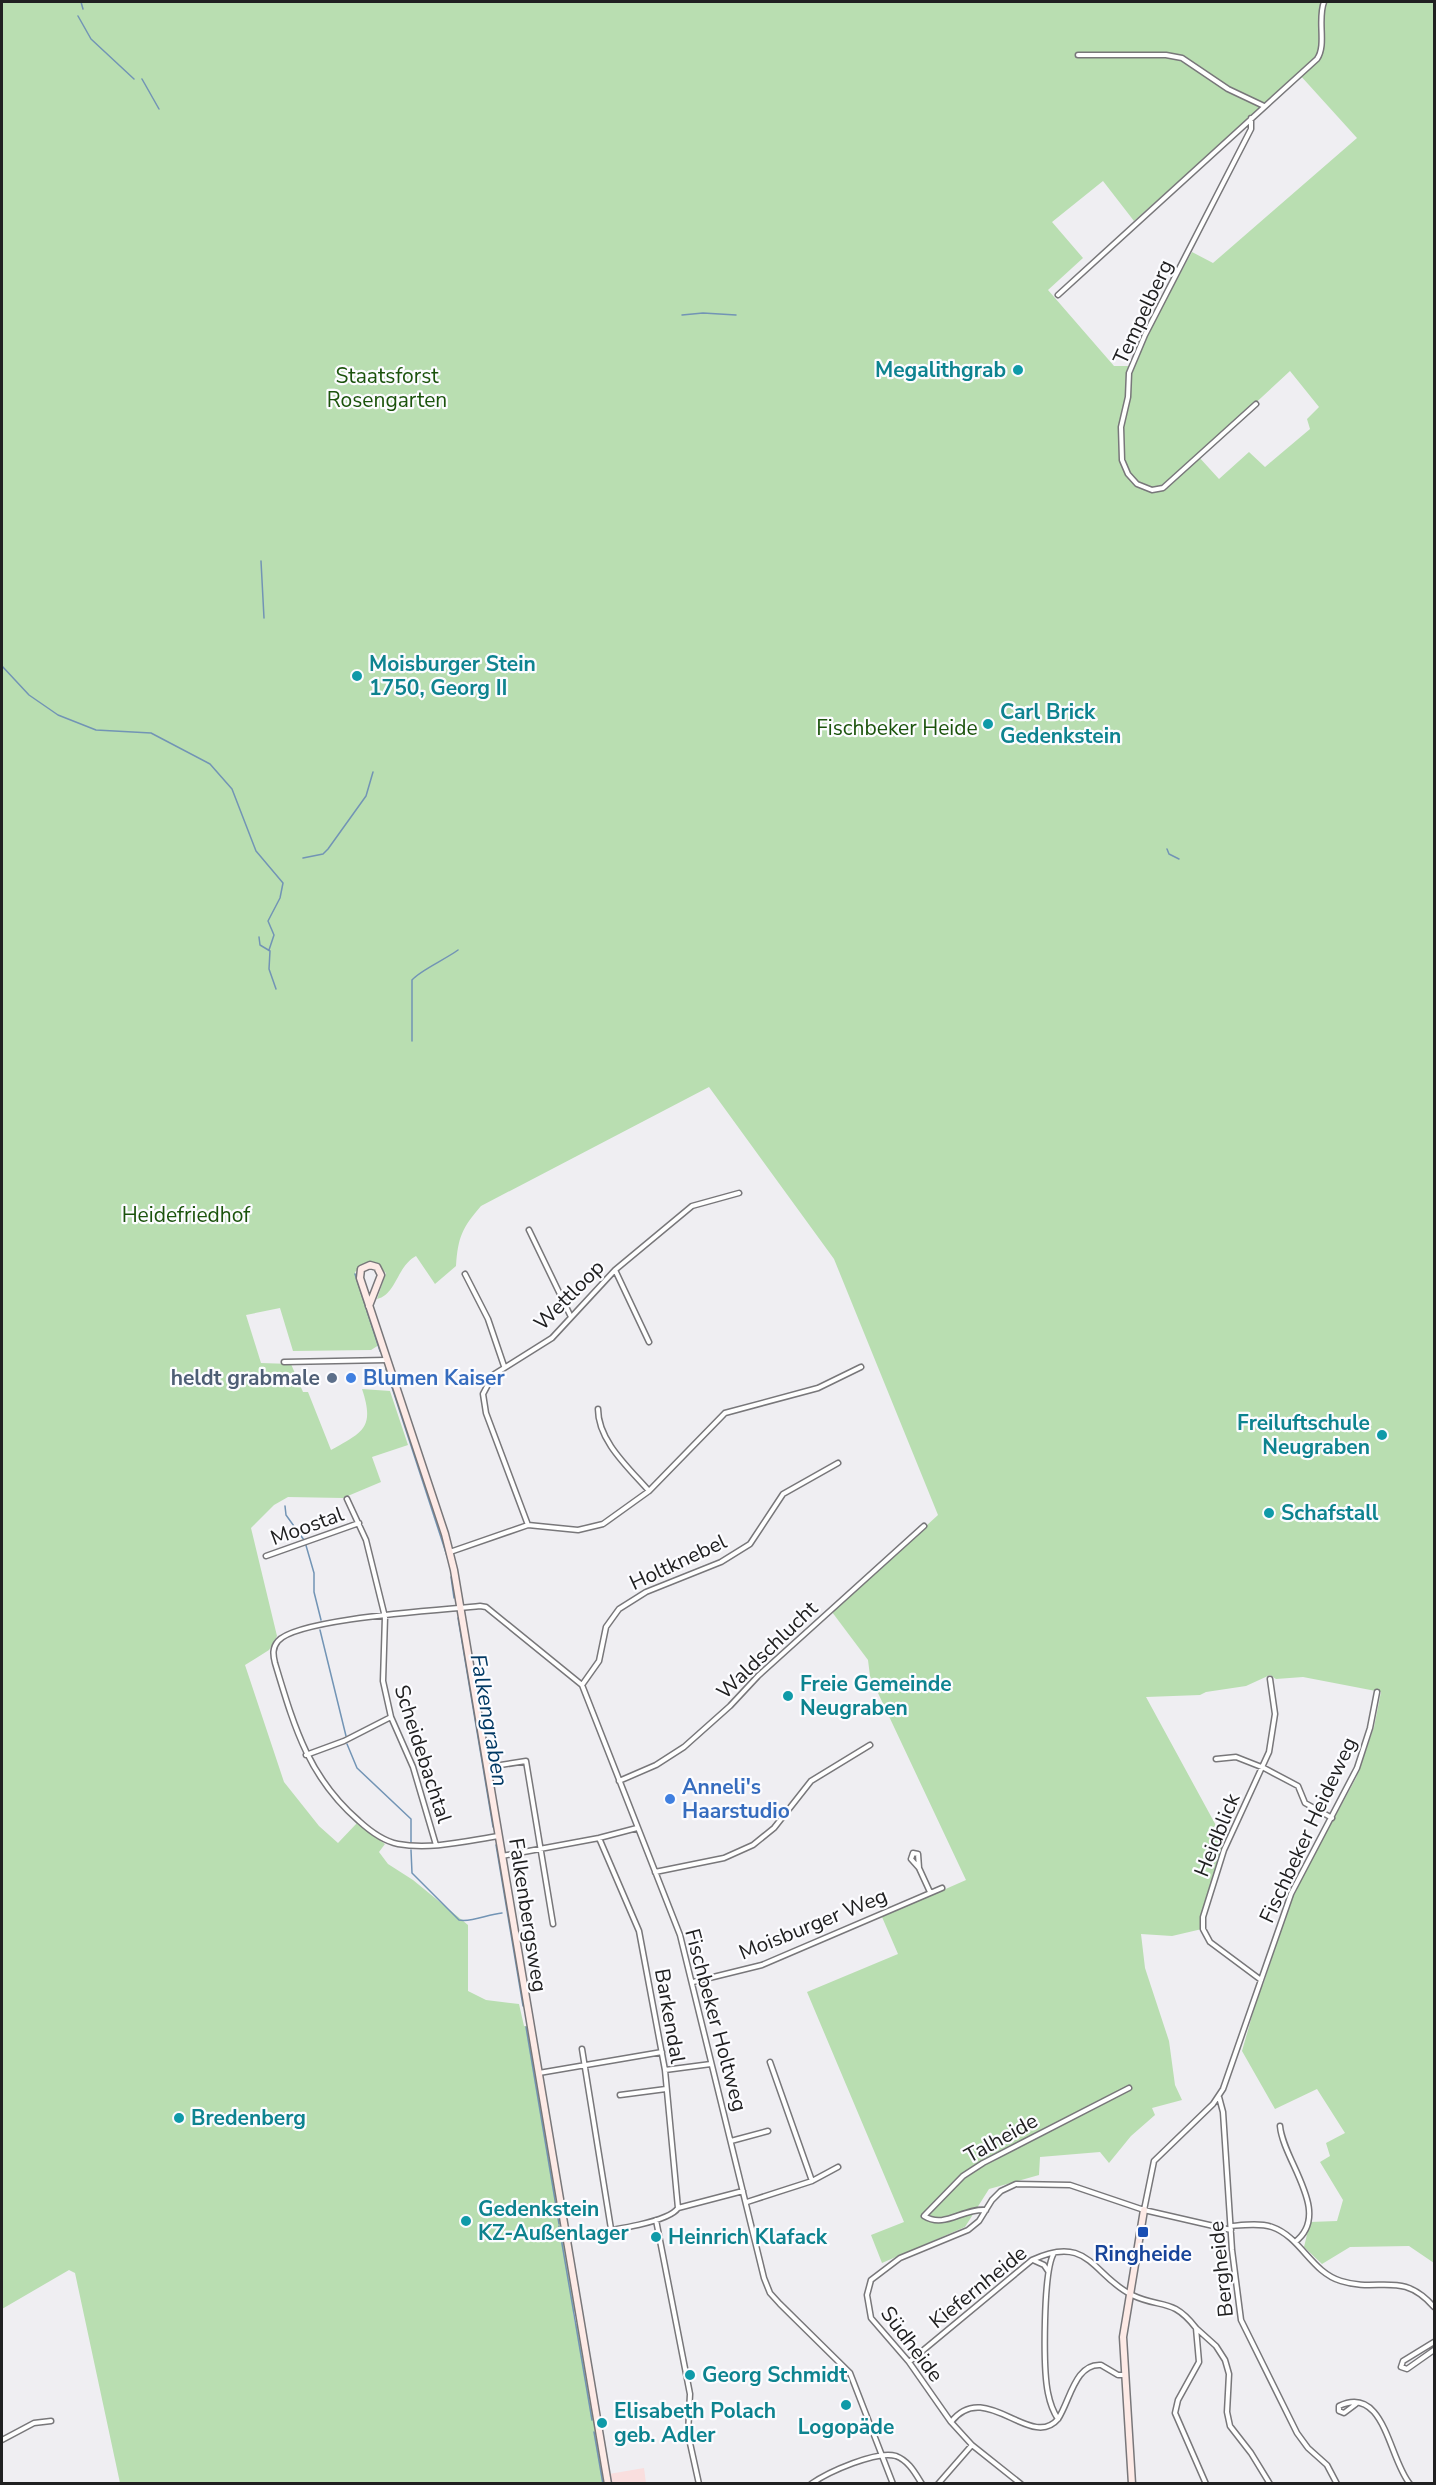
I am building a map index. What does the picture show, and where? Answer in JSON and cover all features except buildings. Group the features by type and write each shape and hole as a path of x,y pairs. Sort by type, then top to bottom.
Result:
{"street":[{"path":"1058,295 1320,56 1322,48 1320,18 1324,2"},
{"path":"1078,55 1182,58 1228,89 1264,106"},
{"name":"Tempelberg","path":"1251,118 1251,129 1131,368 1120,436 1126,470 1142,487 1152,490 1163,488 1256,404"},
{"name":"Wettloop","path":"528,1525 484,1404 486,1384 504,1366 552,1338 615,1270 692,1206 739,1192"},
{"path":"530,1230 571,1317"},
{"name":"Falkenbergsweg","path":"369,1306 381,1275 377,1267 370,1265 363,1268 359,1275 369,1306 450,1552 608,2484"},
{"path":"615,1270 649,1342"},
{"path":"465,1274 488,1319 504,1366"},
{"path":"284,1362 387,1360"},
{"path":"450,1552 528,1525 578,1530 603,1524 649,1491 725,1413 818,1388 861,1367"},
{"path":"598,1408 598,1420 604,1436 649,1491"},
{"name":"Holtknebel","path":"582,1684 599,1662 606,1627 619,1609 646,1592 721,1562 750,1544 783,1494 838,1462"},
{"name":"Scheidebachtal","path":"347,1499 359,1523 374,1566 385,1617 383,1681 391,1717 413,1767 436,1845"},
{"name":"Moostal","path":"266,1556 359,1523"},
{"name":"Waldschlucht","path":"619,1781 656,1765 680,1750 924,1526"},
{"path":"498,1836 436,1845 400,1844 377,1836 332,1795 306,1755 275,1663 273,1649 277,1642 285,1636 318,1625 352,1619 486,1607 582,1684"},
{"name":"Heidblick","path":"1261,1980 1210,1942 1203,1929 1203,1917 1224,1850 1250,1792 1264,1768 1275,1714 1270,1679"},
{"name":"Fischbeker Holtweg","path":"582,1684 680,1935 764,2278 770,2293 850,2373 893,2484"},
{"name":"Fischbeker Heideweg","path":"1218,2097 1291,1894 1357,1768 1370,1728 1377,1692"},
{"path":"306,1755 344,1741 391,1717"},
{"path":"655,1872 724,1858 753,1845 774,1827 811,1781 870,1745"},
{"path":"1216,1759 1236,1757 1264,1768 1298,1786 1305,1803 1332,1818"},
{"path":"488,1767 526,1761 553,1924"},
{"path":"502,1856 599,1838 637,1828"},
{"name":"Barkendal","path":"599,1838 639,1931 665,2070 678,2208"},
{"path":"919,1868 930,1892"},
{"name":"Moisburger Weg","path":"693,1982 762,1965 942,1888"},
{"path":"582,2049 610,2229"},
{"path":"538,2073 662,2052"},
{"path":"770,2062 812,2181"},
{"path":"665,2070 711,2064"},
{"name":"Talheide","path":"986,2210 972,2209 943,2221 933,2221 924,2216 963,2176 983,2163 1129,2088"},
{"path":"620,2095 666,2089"},
{"path":"1132,2484 1124,2337 1154,2161 1218,2097"},
{"name":"Bergheide","path":"1218,2097 1223,2112 1236,2289 1243,2328 1300,2439 1324,2461 1337,2484"},
{"path":"1280,2126 1283,2141 1308,2202 1306,2228 1295,2242"},
{"path":"731,2141 768,2131"},
{"path":"747,2202 812,2181 838,2167"},
{"name":"Südheide","path":"1021,2484 972,2445 951,2422 909,2362 871,2318 867,2295 871,2280 883,2268 906,2254 968,2230 979,2221 1002,2191 1016,2184 1070,2185 1144,2210"},
{"path":"567,2237 656,2220 674,2213 678,2208 743,2191"},
{"path":"1144,2210 1231,2228 1270,2227 1295,2242 1316,2266 1334,2279 1354,2284 1404,2285 1420,2292 1434,2307"},
{"path":"656,2220 690,2394 688,2434 699,2484"},
{"name":"Kiefernheide","path":"909,2362 1032,2260 1054,2253 1065,2252 1083,2256 1130,2294"},
{"path":"1054,2253 1048,2271 1046,2382 1051,2408 1058,2419"},
{"path":"1032,2260 1044,2265 1048,2271"},
{"path":"1130,2294 1174,2307 1216,2346 1225,2360 1229,2374 1227,2412 1230,2426 1251,2452 1270,2484"},
{"path":"1196,2328 1198,2366 1178,2400 1175,2414 1206,2484"},
{"path":"1434,2342 1403,2361 1401,2368 1411,2367 1434,2350"},
{"path":"951,2422 956,2415 976,2407 986,2406 1032,2426 1044,2428 1053,2425 1058,2419 1080,2374 1086,2368 1101,2365 1118,2375 1125,2375"},
{"path":"1356,2404 1367,2406 1379,2415 1396,2463 1410,2484"},
{"path":"2,2440 34,2423 51,2421"},
{"path":"938,2484 972,2445"},
{"path":"811,2484 839,2469 882,2454 897,2457 908,2464 922,2484"}],"shaded area":[{"path":"644,2468 646,2483 610,2483 609,2474"}],"green space":[{"name":"Staatsforst Rosengarten","path":"2,2 1434,2 1434,2263 1409,2246 1350,2247 1322,2264 1304,2247 1310,2222 1337,2221 1343,2200 1320,2162 1330,2156 1326,2143 1345,2133 1317,2089 1275,2109 1242,2051 1260,1988 1263,1985 1293,1894 1356,1778 1374,1727 1381,1692 1303,1677 1276,1679 1270,1675 1246,1686 1200,1695 1146,1697 1225,1842 1204,1905 1202,1929 1172,1936 1141,1934 1145,1968 1169,2041 1175,2085 1182,2100 1152,2108 1155,2115 1131,2136 1109,2163 1100,2152 1040,2157 1039,2175 989,2189 965,2227 882,2263 871,2235 904,2222 807,1992 898,1954 882,1917 966,1880 870,1676 868,1660 832,1612 938,1515 834,1259 709,1087 481,1206 462,1233 456,1266 435,1284 416,1256 405,1266 388,1292 377,1299 386,1273 374,1263 366,1263 355,1272 379,1345 371,1350 293,1351 280,1308 246,1315 261,1363 291,1364 303,1392 308,1392 331,1450 358,1433 363,1427 367,1412 362,1389 390,1391 408,1445 372,1457 381,1482 343,1498 288,1497 274,1505 251,1528 277,1636 269,1650 245,1665 284,1782 319,1826 338,1843 357,1823 385,1844 379,1852 388,1864 413,1880 468,1925 468,1991 486,2000 519,2004 524,2026 528,2026 577,2311 573,2312 575,2324 579,2324 605,2483 120,2483 75,2273 69,2270 2,2309","holes":["1299,74 1357,138 1213,263 1192,252 1148,332 1143,335 1129,366 1114,366 1048,290 1083,258 1052,222 1103,181 1134,221","1290,371 1319,407 1307,419 1310,429 1265,467 1249,452 1219,479 1198,456"]}],"waterway":[{"path":"81,2 83,9"},
{"path":"78,16 91,39 134,79"},
{"path":"142,79 159,109"},
{"path":"682,315 703,313 736,315"},
{"path":"261,561 264,618"},
{"path":"2,666 29,695 58,715 96,730 151,733 210,764 232,789 256,851 283,883 280,898 268,921 274,935 269,950"},
{"path":"303,858 323,854 328,849 366,796 373,772"},
{"path":"1167,849 1169,854 1179,859"},
{"path":"259,937 260,945 270,951 269,969 276,989"},
{"path":"412,1041 412,980 458,950"},
{"name":"Falkengraben","path":"355,1274 380,1351"},
{"name":"Falkengraben","path":"386,1369 448,1559"},
{"path":"285,1506 286,1515 304,1540"},
{"path":"305,1542 314,1573 314,1592 321,1620"},
{"name":"Falkengraben","path":"451,1577 454,1598"},
{"name":"Falkengraben","path":"458,1618 493,1827"},
{"path":"320,1630 346,1736"},
{"path":"347,1744 357,1768 411,1819 411,1842"},
{"name":"Falkengraben","path":"496,1845 523,2006"},
{"path":"411,1850 412,1873 459,1920 502,1913"},
{"name":"Falkengraben","path":"526,2027 559,2224"},
{"name":"Falkengraben","path":"559,2226 592,2420"},
{"name":"Falkengraben","path":"594,2432 603,2484"}],"place":[{"name":"Megalithgrab","path":"1018,370"},
{"name":"Moisburger Stein 1750, Georg II","path":"357,676"},
{"name":"Carl Brick Gedenkstein","path":"988,724"},
{"name":"heldt grabmale","path":"332,1378"},
{"name":"Blumen Kaiser","path":"351,1378"},
{"name":"Freiluftschule Neugraben","path":"1382,1435"},
{"name":"Schafstall","path":"1269,1513"},
{"name":"Freie Gemeinde Neugraben","path":"788,1696"},
{"name":"Anneli's Haarstudio","path":"670,1799"},
{"name":"Bredenberg","path":"179,2118"},
{"name":"Gedenkstein KZ-Außenlager","path":"466,2221"},
{"name":"Ringheide","path":"1143,2232"},
{"name":"Heinrich Klafack","path":"656,2237"},
{"name":"Georg Schmidt","path":"690,2375"},
{"name":"Logopäde","path":"846,2405"},
{"name":"Elisabeth Polach geb. Adler","path":"602,2423"}],"park label":[{"name":"Fischbeker Heide","path":"897,728"},
{"name":"Heidefriedhof","path":"186,1215"}]}
